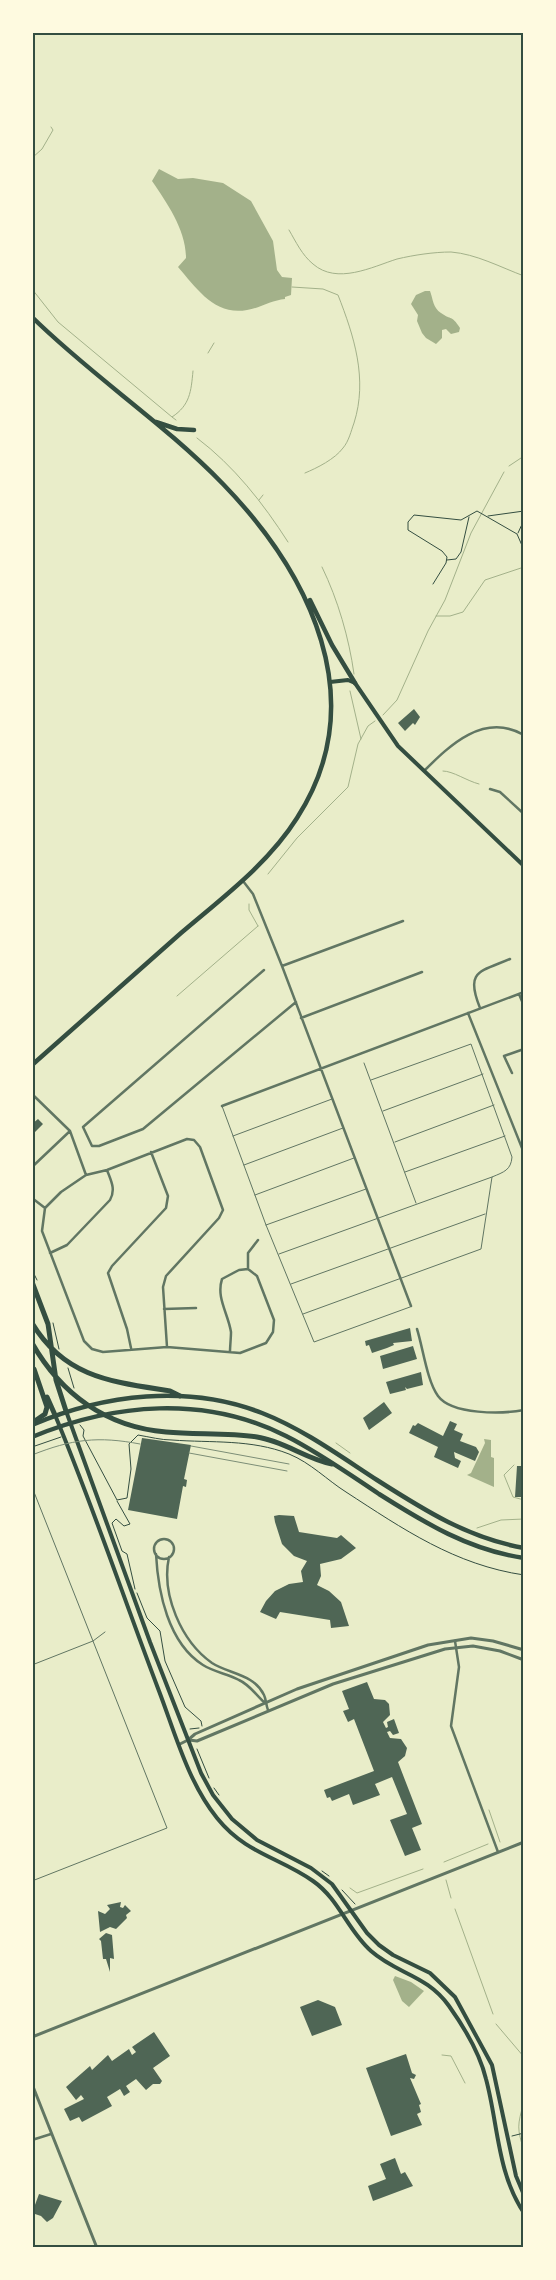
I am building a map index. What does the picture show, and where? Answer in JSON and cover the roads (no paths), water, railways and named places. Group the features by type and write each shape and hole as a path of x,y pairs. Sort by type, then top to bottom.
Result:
{"highway":[{"path":"35,1283 48,1324 56,1380 66,1411"},
{"path":"32,1323 55,1352 74,1367 101,1379 170,1391 180,1396"},
{"path":"32,1343 49,1369 78,1399 108,1418 129,1426 167,1432 258,1437 282,1443 322,1462 332,1464"},
{"path":"33,1366 55,1415"},
{"path":"32,1424 45,1414 47,1407 33,1366"}],"main road":[{"path":"32,318 196,457 225,485 256,520 300,583 332,645 355,683 398,746 423,772 524,866"},
{"path":"152,420 177,429 194,430"},
{"path":"32,1065 243,881 288,832 307,802 314,786 328,737 330,682 322,640 314,617 286,563"},
{"path":"330,682 348,680 355,683"},
{"path":"519,863 524,872"},
{"path":"32,1424 66,1411 116,1400 180,1396 220,1402 262,1413 320,1443 442,1520 476,1535 524,1548"},
{"path":"32,1437 71,1423 106,1414 144,1408 194,1408 234,1416 260,1424 287,1436 447,1535 475,1546 524,1558"},
{"path":"66,1411 188,1740 209,1789 232,1819 263,1844 305,1865 324,1878 338,1891 367,1932 379,1945 393,1955 422,1969 437,1979 460,2005 494,2073 514,2168 524,2195"},
{"path":"55,1415 200,1792 224,1826 253,1850 314,1882 329,1895 359,1938 371,1951 388,1963 424,1982 451,2008 483,2068 507,2180 524,2213"},
{"path":"92,1508 108,1542 117,1548"}],"street":[{"path":"423,772 449,746 474,732 501,728 524,735"},
{"path":"490,789 500,792 524,814"},
{"path":"243,881 253,894 282,966 367,1189 387,1248 411,1306"},
{"path":"282,966 403,921"},
{"path":"480,1008 473,992 475,978 483,970 510,959"},
{"path":"264,970 83,1127 92,1146 99,1146 143,1129 296,1002"},
{"path":"301,1018 422,972"},
{"path":"222,1106 524,992"},
{"path":"519,994 524,1006"},
{"path":"468,1012 524,1153"},
{"path":"512,1073 504,1056 524,1049"},
{"path":"32,1094 70,1131 86,1175"},
{"path":"32,1167 70,1131"},
{"path":"167,1347 163,1287 170,1269 219,1218 223,1210 200,1147 194,1140 187,1139 107,1170 86,1175 61,1192 45,1208 42,1231 84,1341 92,1349 103,1352 131,1348 167,1347 240,1353 266,1343 273,1332 274,1320 257,1276 248,1269 239,1270 222,1278 219,1286 219,1294 231,1332 230,1352"},
{"path":"131,1348 127,1328 108,1273 112,1266 166,1208 169,1202 152,1152"},
{"path":"50,1253 67,1245 110,1200 114,1193 107,1170"},
{"path":"32,1198 45,1208"},
{"path":"248,1269 248,1253 258,1240"},
{"path":"164,1309 196,1308"},
{"path":"417,1329 434,1387 443,1402 456,1408 477,1411 524,1410"},
{"path":"265,1703 240,1680 201,1664 192,1655 171,1623 160,1590 156,1543 165,1539 173,1546 173,1551 169,1557 166,1582 170,1598 182,1626 204,1656 251,1681 263,1694 268,1710"},
{"path":"156,1554 163,1558 169,1557"},
{"path":"180,1744 195,1734 337,1674 428,1645 455,1639 471,1638 493,1641 524,1650"},
{"path":"455,1639 459,1667 451,1726 498,1852"},
{"path":"188,1740 197,1741 333,1684 436,1652 474,1646 500,1651 524,1660"},
{"path":"222,1672 224,1668"},
{"path":"32,2037 524,1842"},
{"path":"32,2084 96,2248"},
{"path":"32,2140 52,2134"}],"lane":[{"path":"278,1254 492,1177 507,1170 511,1164 512,1156 471,1044 371,1080"},
{"path":"364,1063 416,1203"},
{"path":"382,1111 483,1074"},
{"path":"233,1136 332,1099"},
{"path":"394,1142 494,1105"},
{"path":"222,1106 266,1225 314,1342 411,1306"},
{"path":"244,1165 344,1128"},
{"path":"404,1173 505,1136"},
{"path":"255,1195 355,1158"},
{"path":"303,1314 399,1277 481,1249 492,1177"},
{"path":"266,1225 367,1189"},
{"path":"290,1284 486,1213"},
{"path":"32,1487 167,1828 32,1881"},
{"path":"32,1665 93,1641 105,1632"}],"waterway":[{"path":"32,158 42,149 53,130 51,127"},
{"path":"289,230 306,257 313,264 322,270 333,273 344,274 366,270 397,259 431,253 451,252 479,258 524,276"},
{"path":"292,287 323,289 338,295 354,342 359,374 358,407 347,442 340,452 331,459 305,473"},
{"path":"32,289 58,322 172,417"},
{"path":"208,353 214,343"},
{"path":"176,420 172,417 186,403 193,371"},
{"path":"197,438 211,449 247,486 288,542"},
{"path":"509,466 524,456"},
{"path":"383,715 397,700 428,631 445,600 471,533 504,472"},
{"path":"259,500 263,495"},
{"path":"322,567 342,619 354,674"},
{"path":"436,616 450,616 463,612 485,580 524,567"},
{"path":"350,691 361,739"},
{"path":"268,874 297,838 348,787 358,744 368,726 375,721"},
{"path":"443,771 479,784"},
{"path":"249,904 249,910 258,926"},
{"path":"177,996 258,926"},
{"path":"336,1443 350,1453"},
{"path":"514,1465 504,1475 513,1497 524,1500"},
{"path":"477,1528 501,1520 524,1519"},
{"path":"489,1810 500,1842"},
{"path":"444,1862 488,1844"},
{"path":"350,1888 357,1893 423,1869"},
{"path":"446,1880 451,1898"},
{"path":"455,1909 493,2014"},
{"path":"496,2024 524,2057"},
{"path":"442,2055 451,2056 465,2083"},
{"path":"524,2102 519,2127 524,2151"}],"tram line":[{"path":"32,1455 60,1445 85,1440 111,1440 140,1444"},
{"path":"191,1446 289,1464"},
{"path":"189,1453 287,1471"}]}
